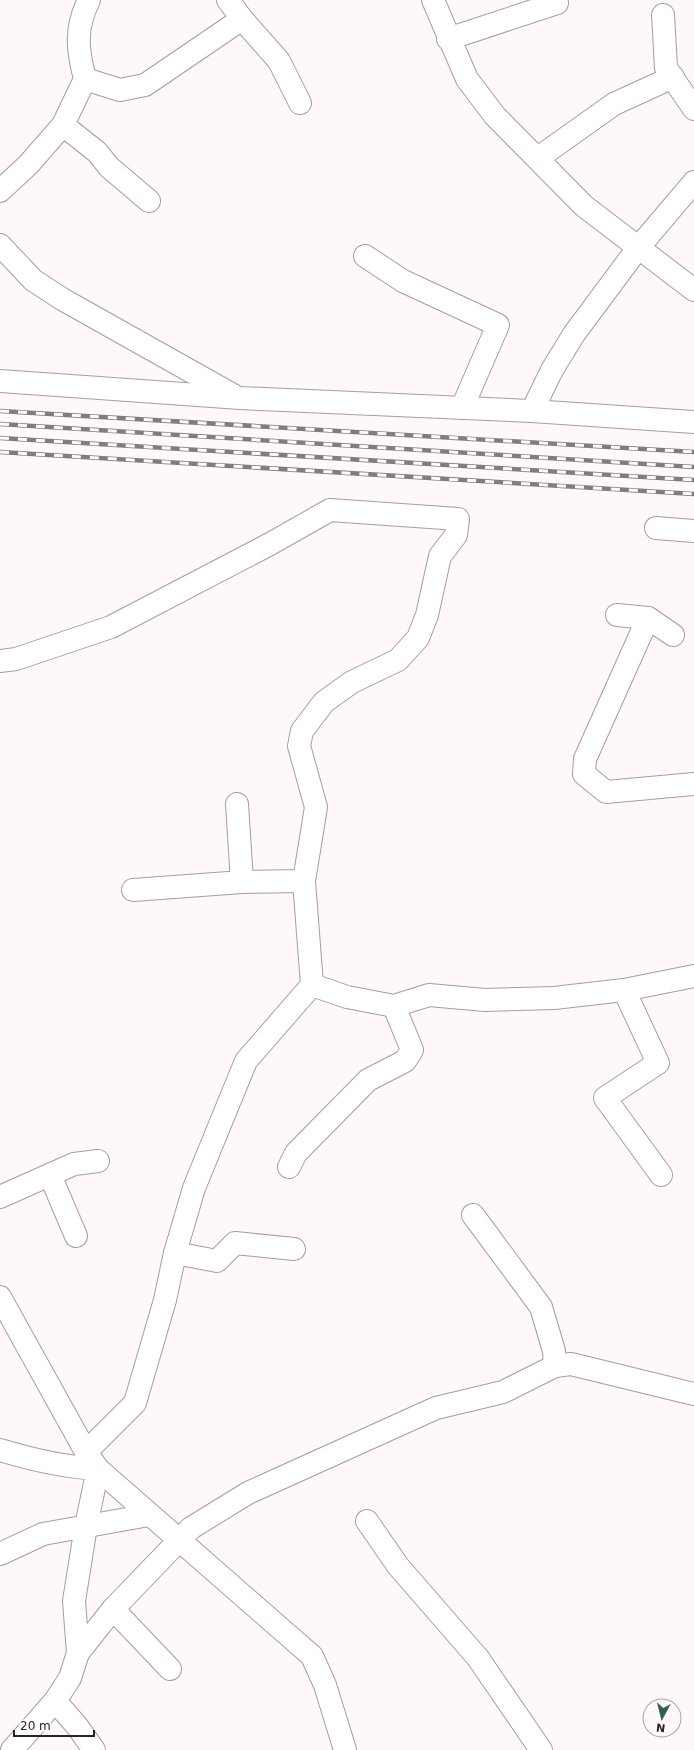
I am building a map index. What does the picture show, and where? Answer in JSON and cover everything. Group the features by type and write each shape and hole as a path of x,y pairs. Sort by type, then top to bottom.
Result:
{"street":[{"path":"0,191 28,165 63,125 85,78 80,59 78,37 82,15 89,0"},
{"path":"228,0 279,61 300,103"},
{"path":"433,0 466,79 495,116 584,206 694,290"},
{"path":"448,39 557,3"},
{"path":"663,15 666,68 694,109"},
{"path":"85,78 120,90 145,85 242,18"},
{"path":"538,158 614,104 673,77"},
{"path":"63,125 97,152 109,167 149,201"},
{"path":"532,411 552,370 574,334 638,248 694,182"},
{"path":"0,245 33,280 62,299 240,398"},
{"path":"365,256 403,281 498,325 462,408"},
{"path":"0,381 240,398 532,411 694,422"},
{"path":"0,661 16,659 111,627 264,547 330,510 458,518 456,535 440,556 427,615 418,638 398,660 352,682 324,702 302,731 299,746 316,808 304,881 312,985 246,1061 194,1188 175,1253 166,1300 135,1403 92,1461 86,1526 74,1601 78,1653"},
{"path":"656,528 694,530"},
{"path":"617,615 648,618 673,635"},
{"path":"648,618 586,760 584,774 606,792 694,784"},
{"path":"237,804 242,882"},
{"path":"133,890 242,882 304,881"},
{"path":"312,985 347,998 394,1006 429,995 485,1000 554,998 624,990 694,976"},
{"path":"624,990 658,1063 605,1098 662,1175"},
{"path":"289,1167 296,1153 368,1080 405,1061 412,1050 394,1006"},
{"path":"0,1197 74,1164 98,1161"},
{"path":"50,1175 76,1236"},
{"path":"473,1215 541,1307 554,1351 555,1366"},
{"path":"175,1253 217,1261 234,1243 294,1249"},
{"path":"0,1297 92,1461 149,1515 180,1540 312,1656 325,1685 345,1750"},
{"path":"12,1750 55,1701 70,1678 78,1653 113,1609 191,1528 248,1493 436,1408 503,1392 555,1366 571,1364 694,1394"},
{"path":"0,1450 41,1462 72,1467 92,1461"},
{"path":"0,1554 43,1534 149,1515"},
{"path":"367,1521 398,1566 478,1658 541,1750"},
{"path":"113,1609 170,1669"},
{"path":"55,1701 94,1750"}],"railway":[{"path":"0,411 694,452"},
{"path":"0,424 694,467"},
{"path":"0,438 694,480"},
{"path":"0,452 694,494"}]}
